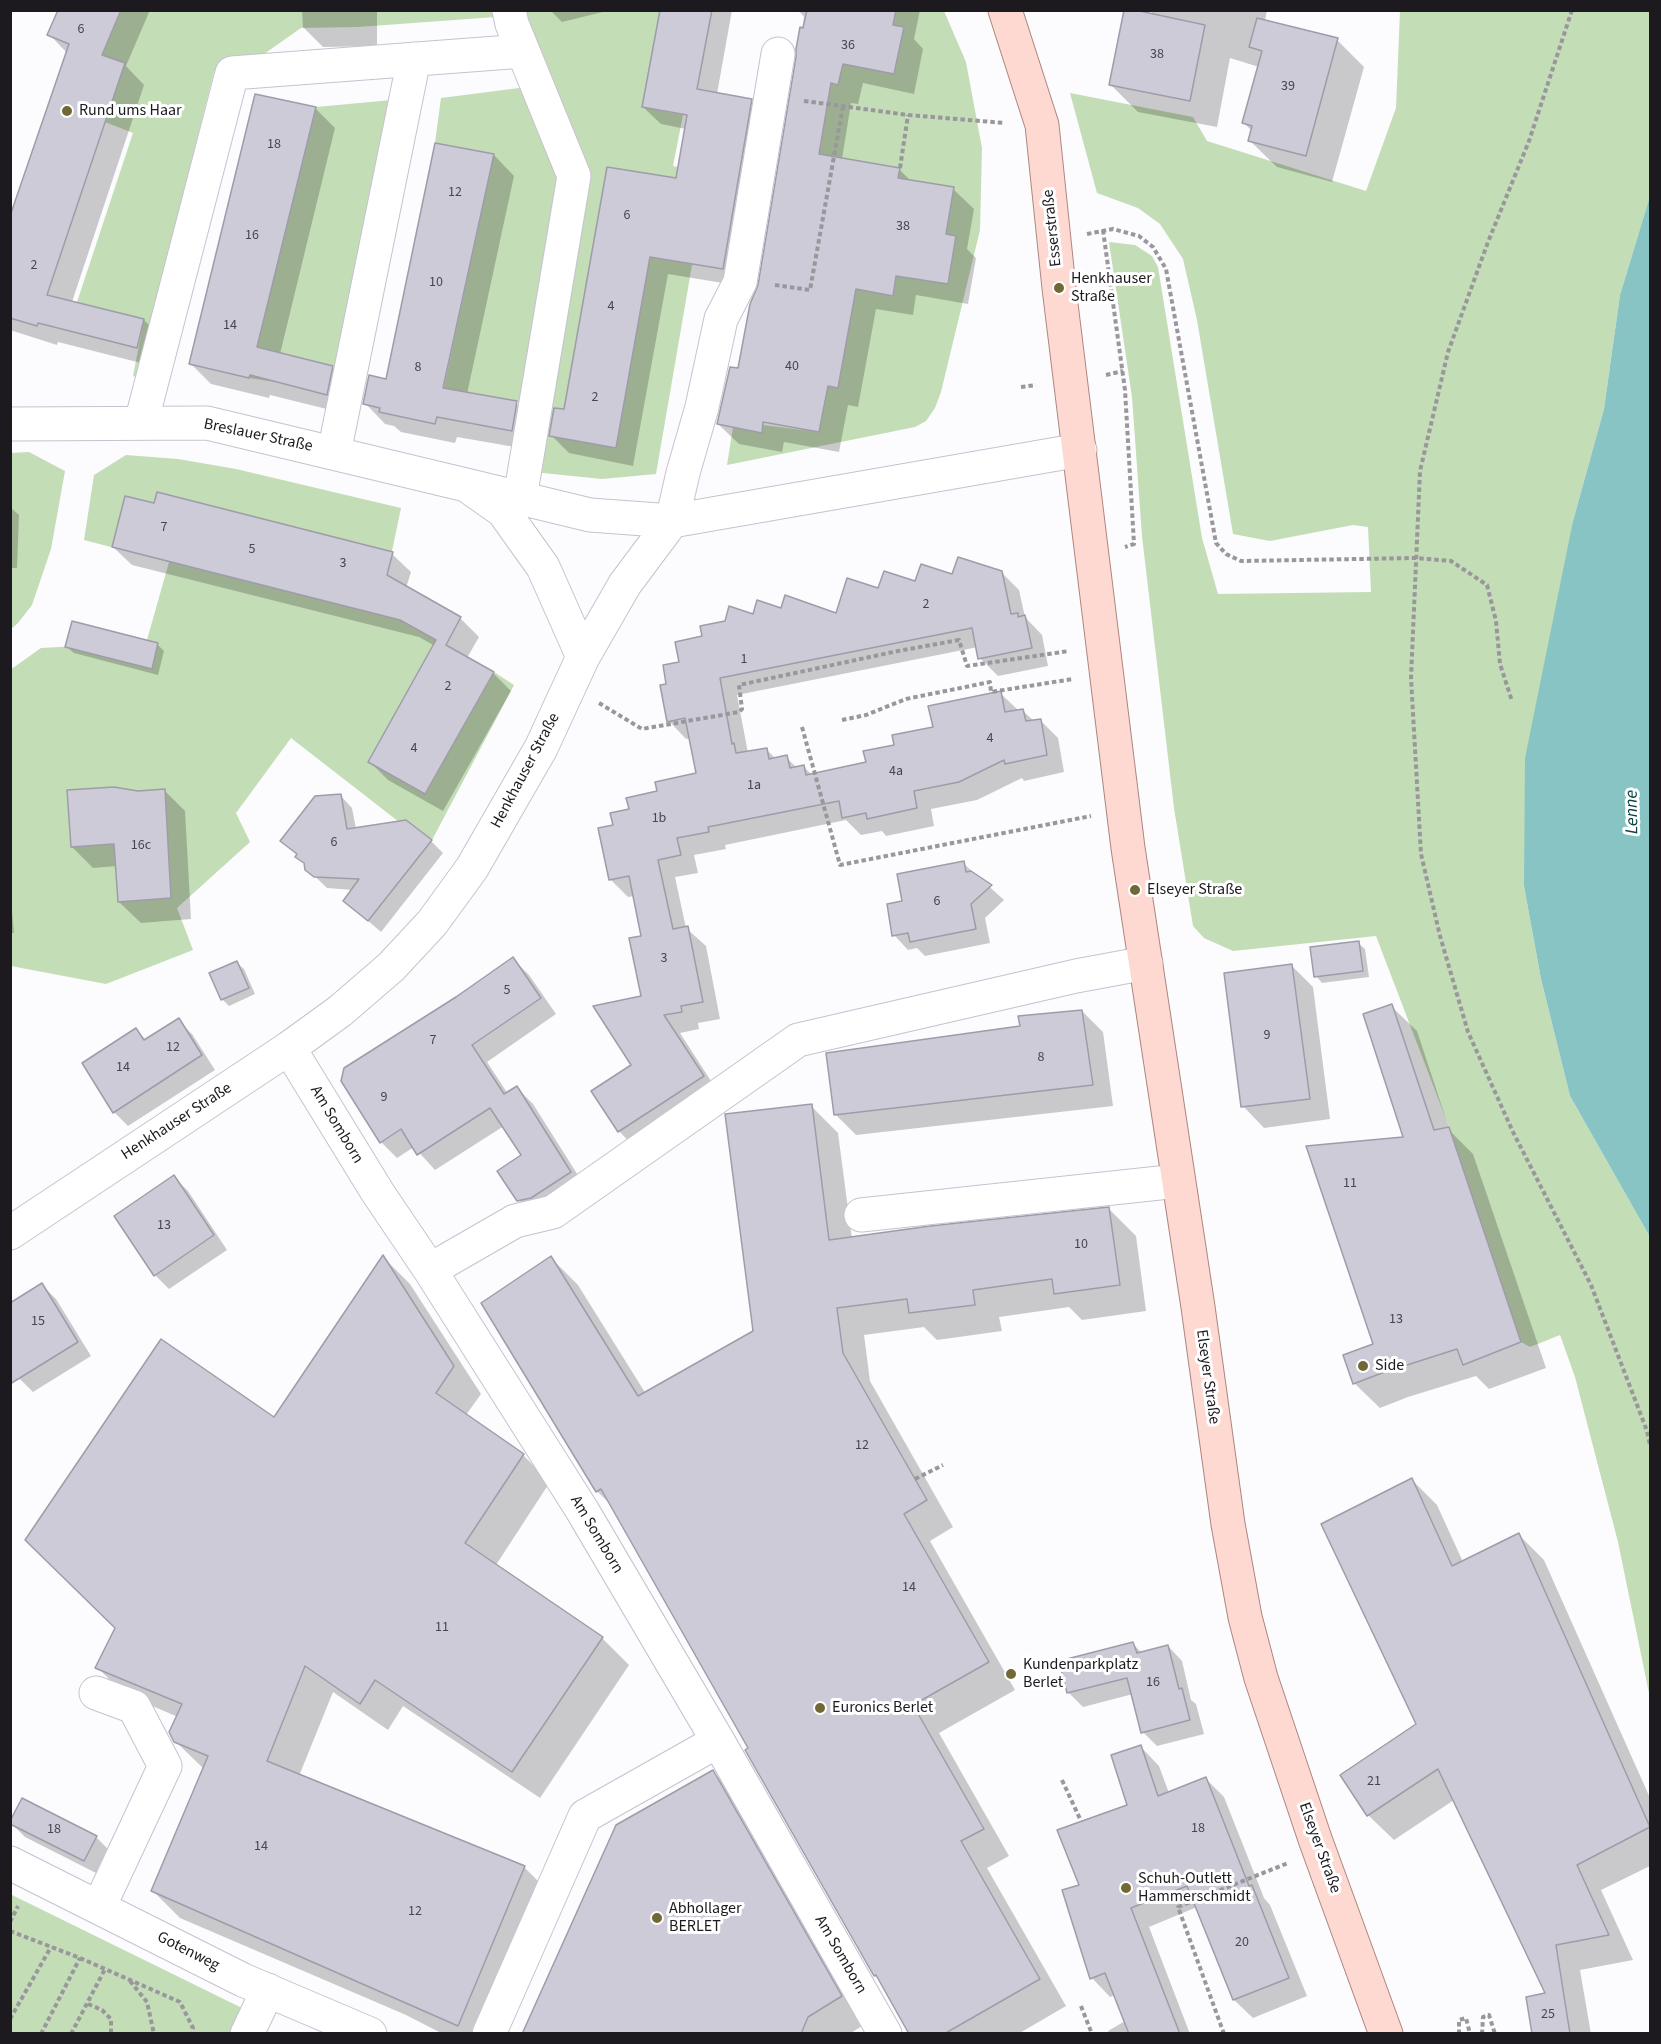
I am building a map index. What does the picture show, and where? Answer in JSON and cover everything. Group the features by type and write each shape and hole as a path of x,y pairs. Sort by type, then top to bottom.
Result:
{"main road":[{"name":"Esserstraße","path":"1005,10 1042,125 1080,450"},
{"name":"Elseyer Straße","path":"1080,450 1124,810 1228,1524 1245,1617 1261,1678 1319,1850 1386,2034"}],"street":[{"path":"509,10 512,24 574,176 520,498"},
{"path":"141,423 232,73 523,51"},
{"path":"778,54 740,279 721,319 702,407 672,521 1080,450"},
{"path":"334,453 414,59"},
{"name":"Breslauer Straße","path":"10,424 207,423 590,515 672,521"},
{"name":"Breslauer Straße","path":"466,485 503,511 543,567 576,672"},
{"name":"Henkhauser Straße","path":"10,1233 289,1048 339,1011 391,967 432,923 472,868 541,748 576,672 625,584 672,521"},
{"path":"430,1270 515,1221 553,1212 798,1040 1076,975 1146,963"},
{"name":"Am Somborn","path":"289,1048 378,1193 430,1270 582,1510 718,1741 885,2034"},
{"path":"861,1215 1178,1181"},
{"path":"96,1693 134,1707 165,1766 99,1907"},
{"path":"489,2034 585,1816 718,1741"},
{"name":"Gotenweg","path":"10,1863 243,1980 370,2034"},
{"path":"248,2034 268,1990"}],"path":[{"path":"1572,10 1529,141 1488,242 1448,352 1420,471 1411,678 1420,854 1440,936 1468,1032 1513,1132 1591,1284 1647,1431 1650,1445"},
{"path":"770,97 908,115 1042,125"},
{"path":"740,279 810,290 843,106"},
{"path":"900,168 908,115"},
{"path":"1054,242 1113,229 1139,236 1153,247 1166,269 1216,543 1226,554 1241,561 1416,558 1451,561 1487,585 1496,621 1500,664 1512,701"},
{"path":"1093,557 1134,544 1125,390 1103,230"},
{"path":"576,672 642,729 739,712 742,709 739,685 959,640 967,666 1106,660"},
{"path":"842,720 866,715 906,699 990,682 991,692 1106,660"},
{"path":"802,727 840,865 1124,810"},
{"path":"915,1479 943,1465"},
{"path":"1062,1780 1081,1821"},
{"path":"1224,2034 1178,1907 1319,1850"},
{"path":"10,1931 80,1958 180,2002 193,2028 192,2034"},
{"path":"10,2019 51,1947"},
{"path":"41,2034 80,1958"},
{"path":"71,2034 105,1969"},
{"path":"130,1980 147,2002 154,2034"},
{"path":"88,2004 102,2010 111,2019 111,2034"},
{"path":"1081,2006 1092,2034"},
{"path":"1482,2034 1483,2017 1489,2015 1495,2034"},
{"path":"1459,2034 1459,2019 1466,2018 1470,2034"}],"green space":[{"path":"121,11 495,11 496,17 358,27 301,28 254,61 224,64 214,72 182,198 143,379 133,376 144,319 77,302 133,133 105,122 125,63 102,55"},
{"path":"522,11 660,11 642,107 683,115 673,166 716,175 700,265 692,265 656,474 602,479 533,472 573,229"},
{"path":"896,11 944,11 966,62 982,148 980,230 941,392 935,408 926,421 915,427 727,465 733,427 761,432 763,425 819,432 828,386 800,267 824,125 800,77 838,85 843,64 894,74 904,27 893,25"},
{"path":"1400,11 1650,11 1650,196 1620,295 1604,409 1573,521 1524,886 1541,979 1570,1096 1650,1237 1650,1698 1618,1542 1575,1377 1560,1335 1530,1347 1521,1342 1449,1127 1376,936 1233,951 1204,938 1193,926 1174,808 1142,536 1132,397 1109,242 1135,245 1152,256 1158,267 1202,538 1218,594 1371,592 1368,527 1353,525 1270,541 1233,534 1197,320 1183,259 1160,224 1138,208 1097,193 1070,93 1193,117 1207,141 1366,191 1396,108"},
{"path":"527,87 559,171 528,403 468,392 441,401 494,154 435,143 441,98"},
{"path":"392,100 342,368 283,353 275,382 249,378 316,107"},
{"path":"29,452 65,471 51,549 32,605 11,629 11,453"},
{"path":"126,455 178,459 236,469 401,508 387,575 461,617 446,645 514,685 432,840 403,825 291,738 236,813 250,842 177,908 193,950 106,984 11,966 10,670 41,648 151,642 147,640 169,562 84,540 94,475"},
{"path":"10,1894 244,2009 231,2033 11,2033"}],"water":[{"name":"Lenne","path":"1650,196 1650,1237 1570,1096 1541,979 1524,886 1525,758 1573,521 1604,409 1620,295"}],"building":[{"path":"58,10 121,10 102,55 125,63 47,295 144,319 137,348 10,318 10,216 69,44 47,35"},
{"path":"660,10 712,10 697,89 752,99 723,269 650,257 616,448 549,436 554,408 564,409 607,167 676,178 687,115 642,107"},
{"path":"807,10 896,10 893,25 904,27 894,74 843,64 838,85 831,83 819,154 900,168 898,178 954,187 946,234 956,236 948,284 896,276 893,296 856,289 838,388 828,386 819,432 763,422 762,433 717,424 730,367 738,368 750,304 758,285 796,49 800,27 803,28"},
{"path":"1124,10 1135,10 1205,25 1190,101 1109,85"},
{"path":"1257,18 1338,38 1306,156 1248,141 1252,126 1242,123 1262,51 1249,47"},
{"path":"255,94 316,107 257,347 333,366 327,395 250,375 249,378 189,364"},
{"path":"435,143 494,154 443,388 517,401 512,431 437,417 435,424 379,412 380,408 363,404 369,375 386,379"},
{"path":"157,492 393,552 387,575 461,617 446,645 494,672 425,794 368,762 436,640 400,620 112,547 125,496 154,503"},
{"path":"958,557 1002,571 1011,614 1018,613 1018,617 1025,615 1032,648 978,659 972,628 720,678 732,744 734,743 736,753 767,748 769,759 787,755 790,768 804,765 806,775 866,762 863,751 894,745 892,735 933,727 928,706 1001,691 1005,712 1023,709 1026,721 1041,719 1047,755 1005,764 1004,760 959,782 914,791 917,808 867,819 866,813 842,818 839,801 708,827 709,832 677,838 681,855 658,860 673,929 688,926 703,1002 681,1006 682,1012 664,1015 704,1076 618,1132 591,1091 631,1065 593,1006 641,996 629,938 641,936 629,876 609,880 598,828 613,825 610,813 629,809 626,798 657,791 655,782 696,773 685,718 667,722 660,685 666,684 663,665 679,662 675,642 702,636 700,626 725,621 729,606 753,614 757,600 781,608 785,595 836,613 847,578 878,588 884,571 915,581 921,564 952,574"},
{"path":"72,621 158,643 152,669 65,647"},
{"path":"114,787 138,791 165,789 171,898 118,902 114,844 71,847 67,790"},
{"path":"341,794 347,829 406,820 432,840 368,921 343,901 359,879 314,877 305,870 304,863 295,857 297,854 280,841 315,796"},
{"path":"964,861 966,872 971,871 992,885 971,904 976,929 910,942 908,933 892,936 887,904 902,901 897,874"},
{"path":"1359,941 1363,971 1314,977 1310,947"},
{"path":"513,957 541,998 472,1045 504,1094 517,1086 571,1172 531,1198 517,1201 497,1171 521,1155 490,1108 417,1155 401,1129 380,1143 341,1081 344,1068 456,997"},
{"path":"237,961 249,988 221,1000 209,973"},
{"path":"1292,964 1310,1099 1241,1107 1224,973"},
{"path":"1392,1004 1434,1130 1449,1127 1521,1342 1463,1365 1457,1349 1353,1384 1343,1355 1373,1344 1306,1146 1403,1137 1363,1014"},
{"path":"1082,1010 1093,1085 834,1115 826,1053 1020,1026 1018,1016"},
{"path":"179,1018 202,1055 113,1113 82,1063 136,1028 144,1040"},
{"name":"Euronics Berlet","path":"812,1104 829,1240 930,1226 1109,1207 1120,1285 1054,1294 1052,1279 973,1290 975,1305 909,1313 907,1299 837,1308 843,1353 927,1500 904,1514 989,1662 913,1705 984,1829 961,1841 1040,1979 944,2034 909,2034 745,1750 748,1748 601,1489 596,1492 481,1303 551,1256 638,1396 753,1331 725,1114"},
{"path":"174,1175 214,1235 154,1276 114,1216"},
{"path":"383,1255 454,1366 436,1393 524,1454 465,1543 603,1637 512,1772 375,1680 360,1704 305,1666 267,1761 525,1866 458,2026 151,1891 208,1756 174,1742 169,1732 182,1704 95,1668 115,1628 25,1540 161,1339 274,1417"},
{"path":"42,1283 78,1342 10,1384 10,1303"},
{"path":"1412,1478 1452,1566 1519,1533 1650,1827 1577,1865 1609,1935 1556,1945 1570,2034 1532,2034 1526,1997 1545,1993 1438,1769 1367,1816 1340,1775 1416,1724 1321,1524"},
{"path":"1133,1642 1137,1653 1168,1645 1179,1689 1182,1688 1190,1720 1141,1733 1127,1678 1067,1693 1059,1661"},
{"path":"1141,1745 1158,1796 1206,1777 1249,1886 1252,1885 1289,1978 1233,2000 1187,1886 1131,1908 1180,2034 1129,2034 1105,1973 1090,1979 1062,1890 1079,1885 1057,1830 1127,1805 1111,1755"},
{"name":"Abhollager BERLET","path":"713,1770 842,1996 808,2017 801,2034 522,2034 616,1825"},
{"path":"22,1798 97,1836 84,1861 10,1824"}],"place":[{"name":"Rund ums Haar","path":"67,111"},
{"name":"Henkhauser Straße","path":"1059,288"},
{"name":"Elseyer Straße","path":"1135,890"},
{"name":"Side","path":"1363,1366"},
{"name":"Kundenparkplatz Berlet","path":"1011,1674"},
{"name":"Euronics Berlet","path":"820,1708"},
{"name":"Schuh-Outlett Hammerschmidt","path":"1126,1888"},
{"name":"Abhollager BERLET","path":"657,1918"}]}
